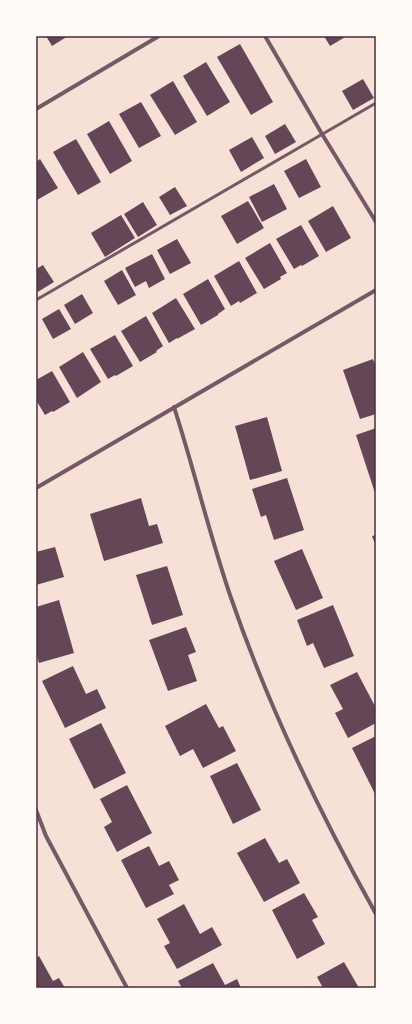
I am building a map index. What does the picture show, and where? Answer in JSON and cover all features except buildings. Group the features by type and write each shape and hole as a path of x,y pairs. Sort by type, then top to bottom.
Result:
{"street":[{"path":"36,109 159,36"},
{"path":"265,36 322,134 376,222"},
{"path":"36,488 376,290"},
{"path":"174,407 230,595 256,665 302,773 345,858 376,914"},
{"path":"36,810 46,836 127,988"}],"lane":[{"path":"36,300 376,103"}]}
